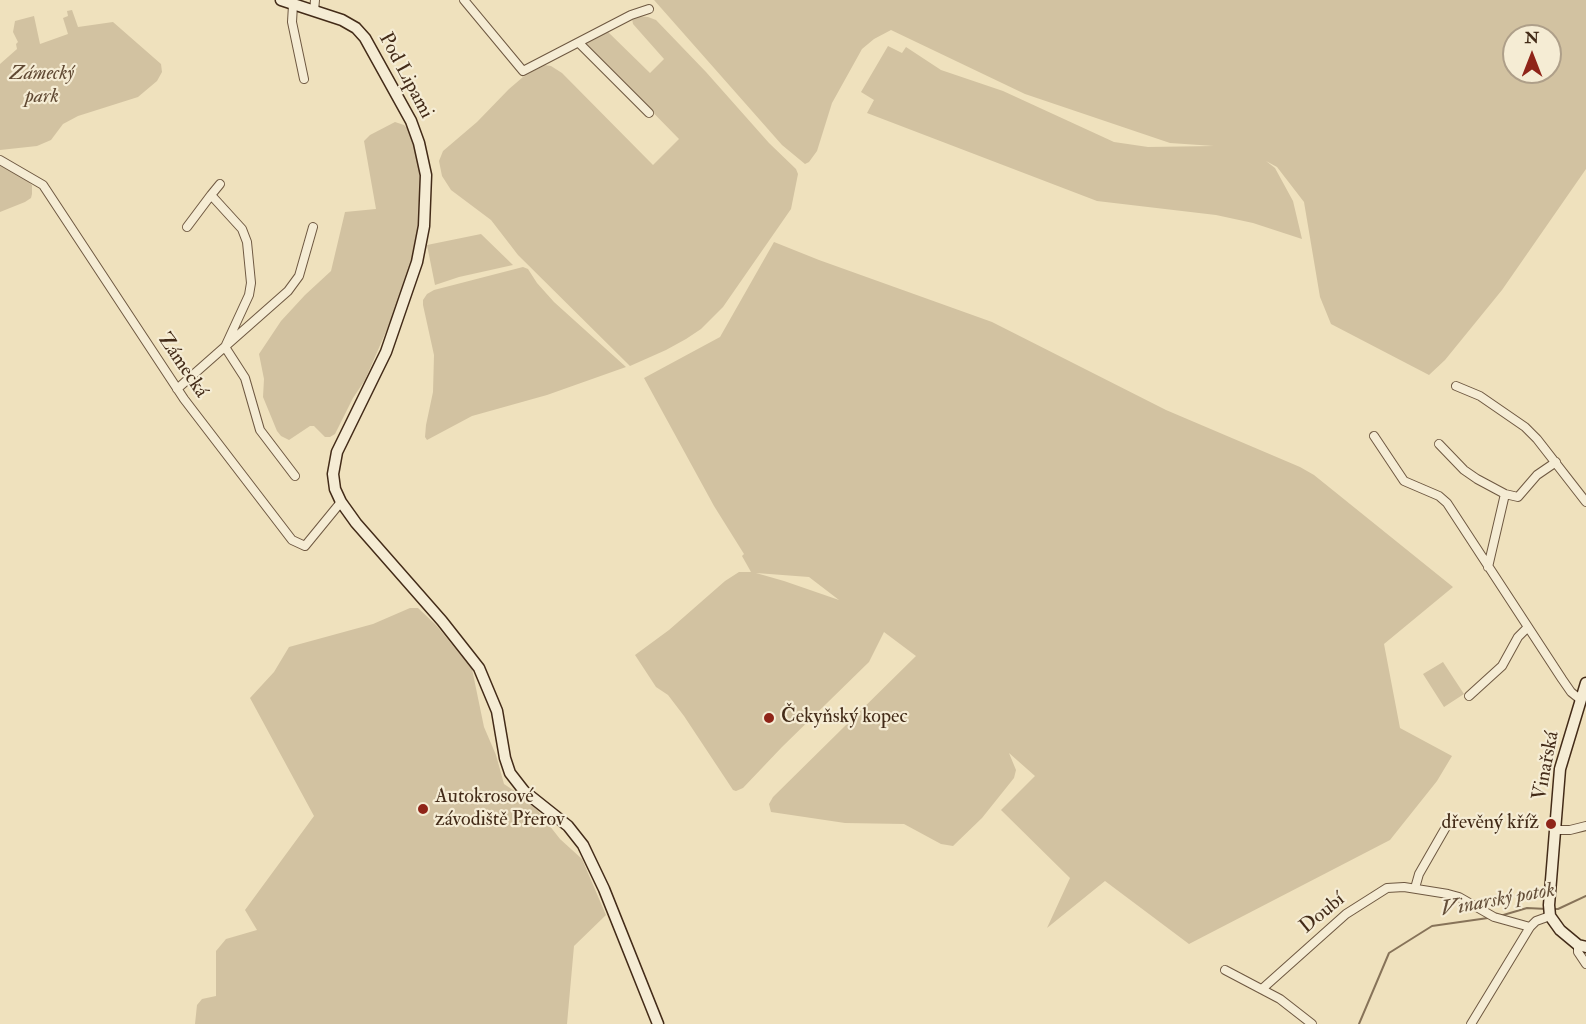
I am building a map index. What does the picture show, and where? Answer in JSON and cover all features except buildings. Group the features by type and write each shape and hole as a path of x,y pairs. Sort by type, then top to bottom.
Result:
{"main road":[{"name":"Pod Lipami","path":"281,0 293,5 315,5 361,33 411,121 419,143 426,175 424,226 409,288 382,361 337,452 334,480 341,502"},
{"path":"341,502 356,523 442,621 478,668 497,711 505,758 510,773 525,791 568,826 583,845 604,889 658,1024"},
{"name":"Vinařská","path":"1550,916 1549,896 1560,769 1586,683"},
{"path":"1550,916 1560,930 1582,946"}],"street":[{"path":"464,0 523,71 631,15 649,9"},
{"path":"293,5 292,22 304,79"},
{"path":"579,43 649,113"},
{"name":"Zámecká","path":"0,160 43,184 177,389 292,540 305,546 341,502"},
{"path":"187,227 220,184"},
{"path":"211,195 242,229 247,242 251,283 249,294 225,347"},
{"path":"177,389 288,291 299,276 313,227"},
{"path":"225,347 245,378 260,430 295,476"},
{"path":"1456,386 1480,396 1525,427 1556,462 1586,502"},
{"path":"1374,436 1404,481 1438,496 1447,503 1566,684 1581,700"},
{"path":"1439,444 1464,470 1505,494 1518,497 1537,476 1556,462"},
{"path":"1488,567 1505,494"},
{"path":"1469,696 1502,666 1518,637 1528,627"},
{"path":"1415,888 1419,874 1450,820"},
{"path":"1554,830 1570,830 1586,826"},
{"name":"Doubí","path":"1262,989 1341,918 1378,892 1393,887 1415,888 1454,895 1494,917 1530,927"},
{"path":"1471,1024 1530,927 1536,921 1550,916"},
{"path":"1582,946 1578,952 1586,964"},
{"path":"1225,970 1280,999 1312,1024"}],"green space":[{"path":"654,0 1586,0 1586,169 1502,290 1445,360 1429,375 1331,324 1320,297 1304,202 1277,167 1266,161 1275,168 1293,201 1302,239 1253,223 1216,215 1097,201 867,113 874,100 861,92 888,46 902,53 906,47 941,70 1003,91 1114,142 1148,147 1214,146 1170,143 1025,94 891,30 862,49 832,103 817,151 805,164 782,145"},
{"name":"Zámecký park","path":"72,10 78,27 113,22 161,64 162,72 157,81 138,97 78,116 63,124 51,140 37,146 0,150 0,64 17,49 18,42 13,32 15,21 34,16 40,44 68,34 63,18 68,16 67,11"},
{"path":"636,16 656,20 769,143 796,169 798,174 791,209 723,307 701,329 686,339 630,366 518,255 491,220 451,190 442,176 439,161 443,151 477,122 509,89 523,77 544,65 551,66 562,73 653,165 679,139 585,43 607,31 650,73 664,59 633,24 632,19"},
{"path":"395,122 404,125 410,131 421,179 416,245 404,290 365,380 335,434 325,437 314,426 310,426 289,440 277,431 263,397 264,379 259,354 281,321 331,271 345,212 376,209 364,141 370,135"},
{"path":"0,164 32,185 32,194 31,198 25,202 0,212"},
{"path":"481,234 513,265 435,285 427,245"},
{"path":"774,242 992,322 1166,410 1314,475 1453,587 1384,644 1400,728 1452,756 1437,781 1390,840 1189,944 1105,881 1047,928 1070,878 1001,810 1035,776 1009,753 1016,770 1014,778 982,818 953,846 941,844 904,824 845,823 771,812 769,804 773,797 916,656 884,632 869,662 743,788 736,791 733,790 684,716 668,695 656,687 635,655 669,630 725,581 739,572 751,572 742,556 744,554 714,506 644,378 720,337","holes":["756,573 809,577 839,600"]},
{"path":"523,267 528,269 554,302 626,367 547,395 472,416 427,440 425,437 433,392 434,355 423,300 434,290"},
{"name":"Autokrosové závodiště Přerov","path":"410,608 418,608 436,625 472,669 484,727 496,755 504,784 531,802 560,839 582,859 606,915 574,946 567,1024 195,1024 197,1005 202,999 216,996 216,951 226,939 257,930 245,910 314,816 250,698 274,672 289,647 373,624"},
{"path":"1443,662 1464,694 1444,707 1423,674"}],"waterway":[{"name":"Vinarský potok","path":"1553,909 1558,909 1586,896"},
{"name":"Vinarský potok","path":"1500,916 1527,908 1547,909"},
{"name":"Vinarský potok","path":"1359,1024 1389,953 1432,926 1488,918"}],"place":[{"name":"Čekyňský kopec","path":"769,718"},
{"name":"Autokrosové závodiště Přerov","path":"423,809"},
{"name":"dřevěný kříž","path":"1551,824"}]}
